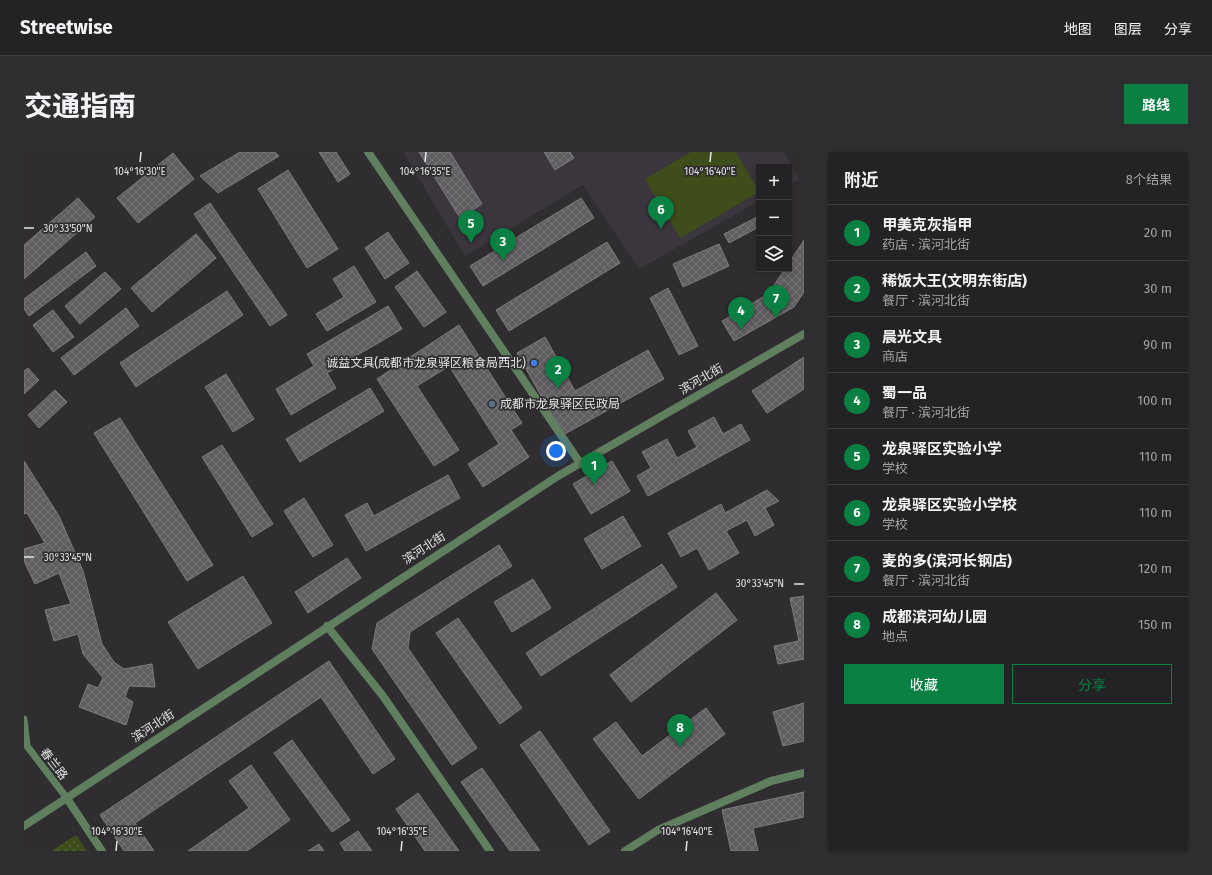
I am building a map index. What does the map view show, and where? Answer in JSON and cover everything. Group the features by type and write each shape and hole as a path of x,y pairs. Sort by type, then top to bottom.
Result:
{"street":[{"path":"368,152 580,463"},
{"name":"滨河北街","path":"24,826 327,626 580,463 804,334"},
{"path":"327,626 383,696 490,851"},
{"path":"625,851 658,830 771,781 804,773"},
{"path":"66,797 102,851"}],"lane":[{"name":"春兰路","path":"24,719 27,746 66,797"}],"shaded area":[{"path":"403,152 784,152 791,164 756,164 756,203 639,269 583,185 465,256"},
{"path":"792,166 799,179 792,183"}],"green space":[{"path":"691,152 736,152 756,187 756,194 680,238 645,179"},
{"path":"76,835 87,851 51,851"}],"building":[{"path":"240,152 275,152 279,156 218,193 200,176"},
{"path":"319,152 336,152 350,174 338,182"},
{"path":"419,152 450,152 482,204 460,218"},
{"path":"544,152 570,152 574,158 555,170"},
{"path":"173,153 194,179 138,223 117,198"},
{"path":"288,170 338,249 307,268 258,189"},
{"path":"78,198 95,217 24,279 24,245"},
{"path":"581,198 594,218 483,286 470,266"},
{"path":"210,203 287,315 270,326 194,214"},
{"path":"756,218 756,229 729,243 724,234"},
{"path":"388,232 409,263 385,279 365,248"},
{"path":"196,234 216,258 152,312 131,288"},
{"path":"804,240 804,292 794,307 734,341 722,321 768,294 783,272 792,272 792,258"},
{"path":"607,242 620,263 509,331 496,310"},
{"path":"719,244 729,266 683,287 673,264"},
{"path":"86,252 96,266 29,316 24,309 24,299"},
{"path":"354,266 376,302 327,331 316,314 344,297 333,279"},
{"path":"417,271 446,312 424,327 395,287"},
{"path":"105,272 121,289 80,324 65,306"},
{"path":"668,288 698,346 679,355 650,298"},
{"path":"227,291 243,315 136,387 120,363"},
{"path":"388,306 402,329 327,373 336,388 291,415 276,389 314,366 307,354"},
{"path":"126,308 139,326 74,375 61,358"},
{"path":"53,310 74,337 53,352 33,325"},
{"name":"成都市龙泉驿区民政局","path":"459,325 522,423 511,430 529,457 483,487 468,464 499,444 449,366 417,386 459,450 434,466 377,379"},
{"path":"545,337 575,391 648,350 664,379 563,435 517,353"},
{"path":"804,357 804,389 767,413 752,391"},
{"path":"28,368 39,380 24,394 24,371"},
{"path":"226,374 254,419 233,432 205,387"},
{"path":"370,388 384,411 300,462 286,439"},
{"path":"55,390 67,402 39,428 28,415"},
{"path":"714,417 723,434 741,424 750,440 648,496 637,476 651,468 642,452 667,439 677,458 697,447 688,431"},
{"path":"120,418 213,565 187,581 94,433"},
{"path":"222,445 273,524 252,537 202,457"},
{"path":"24,461 59,516 83,571 102,644 114,662 124,669 152,664 155,687 129,686 125,697 133,702 126,725 79,707 88,684 98,688 103,678 83,654 78,634 54,641 45,610 71,604 59,573 35,584 24,561 24,549 45,543 27,513 24,514"},
{"path":"612,461 630,491 591,514 573,484"},
{"path":"448,475 460,498 366,551 345,515 367,503 374,516"},
{"path":"767,490 779,501 765,508 774,525 755,536 747,520 726,531 739,553 709,570 697,548 681,557 668,533 721,504 725,513"},
{"path":"304,498 333,545 313,557 284,511"},
{"path":"623,516 641,546 602,569 584,539"},
{"path":"499,545 512,566 410,632 408,648 477,748 452,765 372,649 377,623"},
{"path":"347,558 361,578 308,613 295,592"},
{"path":"662,564 677,587 541,676 526,653"},
{"path":"243,576 272,623 198,669 168,622"},
{"path":"533,579 551,608 512,632 494,602"},
{"path":"716,593 737,620 631,702 610,675"},
{"path":"804,596 804,659 778,664 774,646 799,641 790,598"},
{"path":"458,618 522,708 500,724 436,633"},
{"path":"329,661 395,759 373,774 321,697 135,823 154,851 124,851 100,815"},
{"path":"804,703 804,741 783,746 773,712"},
{"path":"706,708 725,734 639,799 593,739 616,722 642,756"},
{"path":"540,731 610,831 589,845 520,745"},
{"path":"292,740 350,820 332,832 274,753"},
{"path":"251,765 290,820 247,851 188,851 249,808 229,781"},
{"path":"482,768 540,851 510,851 461,782"},
{"path":"804,792 804,817 753,828 758,851 731,851 722,810"},
{"path":"418,793 459,851 425,851 396,809"},
{"path":"358,831 372,851 345,851 340,843"},
{"path":"319,844 324,851 308,851"}],"place":[{"name":"龙泉驿区实验小学校","path":"661,229"},
{"name":"龙泉驿区实验小学","path":"471,243"},
{"name":"晨光文具","path":"503,261"},
{"name":"麦的多(滨河长钢店)","path":"776,318"},
{"name":"蜀一品","path":"741,330"},
{"name":"诚益文具(成都市龙泉驿区粮食局西北)","path":"534,363"},
{"name":"稀饭大王(文明东街店)","path":"558,389"},
{"name":"成都市龙泉驿区民政局","path":"492,404"},
{"name":"甲美克灰指甲","path":"594,485"},
{"name":"成都滨河幼儿园","path":"680,747"}]}
